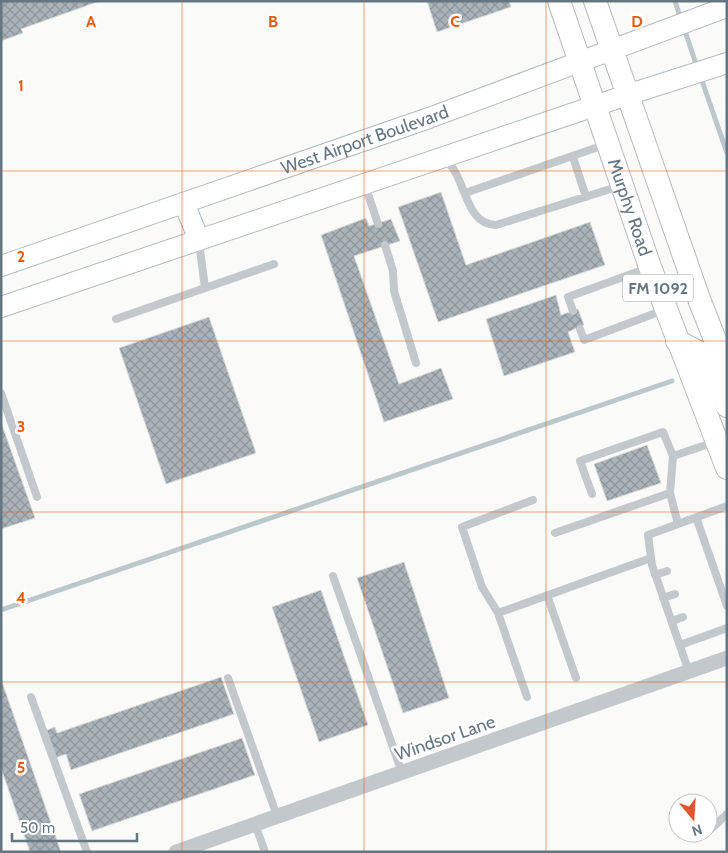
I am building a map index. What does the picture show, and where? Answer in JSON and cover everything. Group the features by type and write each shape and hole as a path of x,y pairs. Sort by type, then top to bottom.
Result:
{"main road":[{"name":"Murphy Road","path":"559,1 650,267 677,341 722,442 727,468"},
{"name":"Murphy Road","path":"595,1 699,299 727,370"},
{"name":"West Airport Boulevard","path":"1,266 429,118 727,6"},
{"path":"1,307 594,106 726,64"},
{"path":"184,203 199,240"},
{"path":"677,341 700,353 727,406"}],"street":[{"name":"Windsor Lane","path":"176,852 689,672 723,662"}],"lane":[{"path":"465,193 607,144"},
{"path":"442,157 453,166 475,216 490,225 496,225 622,185"},
{"path":"573,157 586,197"},
{"path":"364,184 378,224"},
{"path":"199,240 205,288"},
{"path":"385,246 393,271 394,292 416,363"},
{"path":"116,319 274,264"},
{"path":"573,310 568,298 650,267"},
{"path":"580,329 584,340 666,309"},
{"path":"1,393 37,497"},
{"path":"592,494 580,461 663,432 672,456 670,494 678,524"},
{"path":"672,456 722,442"},
{"path":"555,533 670,494"},
{"path":"527,697 498,613 482,587 462,527 533,500"},
{"path":"689,672 656,575 648,536 727,506"},
{"path":"696,517 714,582 726,604 716,605"},
{"path":"498,613 651,558"},
{"path":"656,575 666,572"},
{"path":"333,576 402,773"},
{"path":"664,598 676,594"},
{"path":"547,595 576,678"},
{"path":"672,621 683,617"},
{"path":"680,645 727,628"},
{"path":"228,678 277,816"},
{"path":"32,697 87,852"},
{"path":"255,824 265,852"}],"building":[{"path":"1,1 100,1 21,29 23,33 1,41"},
{"path":"427,1 509,1 511,7 437,32"},
{"path":"441,192 466,265 590,222 605,265 438,322 398,207"},
{"path":"366,218 369,226 391,219 400,241 354,256 399,384 441,368 453,399 384,422 321,235"},
{"path":"556,295 561,315 578,309 584,325 568,332 575,352 504,376 486,319"},
{"path":"209,317 256,453 166,484 119,348"},
{"path":"1,422 35,518 1,529"},
{"path":"647,445 661,483 607,501 594,464"},
{"path":"404,562 449,698 403,713 357,578"},
{"path":"321,590 368,725 319,742 272,607"},
{"path":"221,677 234,714 71,770 66,754 55,758 45,731 55,727 57,733"},
{"path":"1,679 61,852 30,852 1,768"},
{"path":"242,738 255,775 92,831 79,794"}],"waterway":[{"path":"675,1 681,20"},
{"path":"684,28 697,67"},
{"path":"700,75 727,153"},
{"path":"1,610 672,381"}]}
